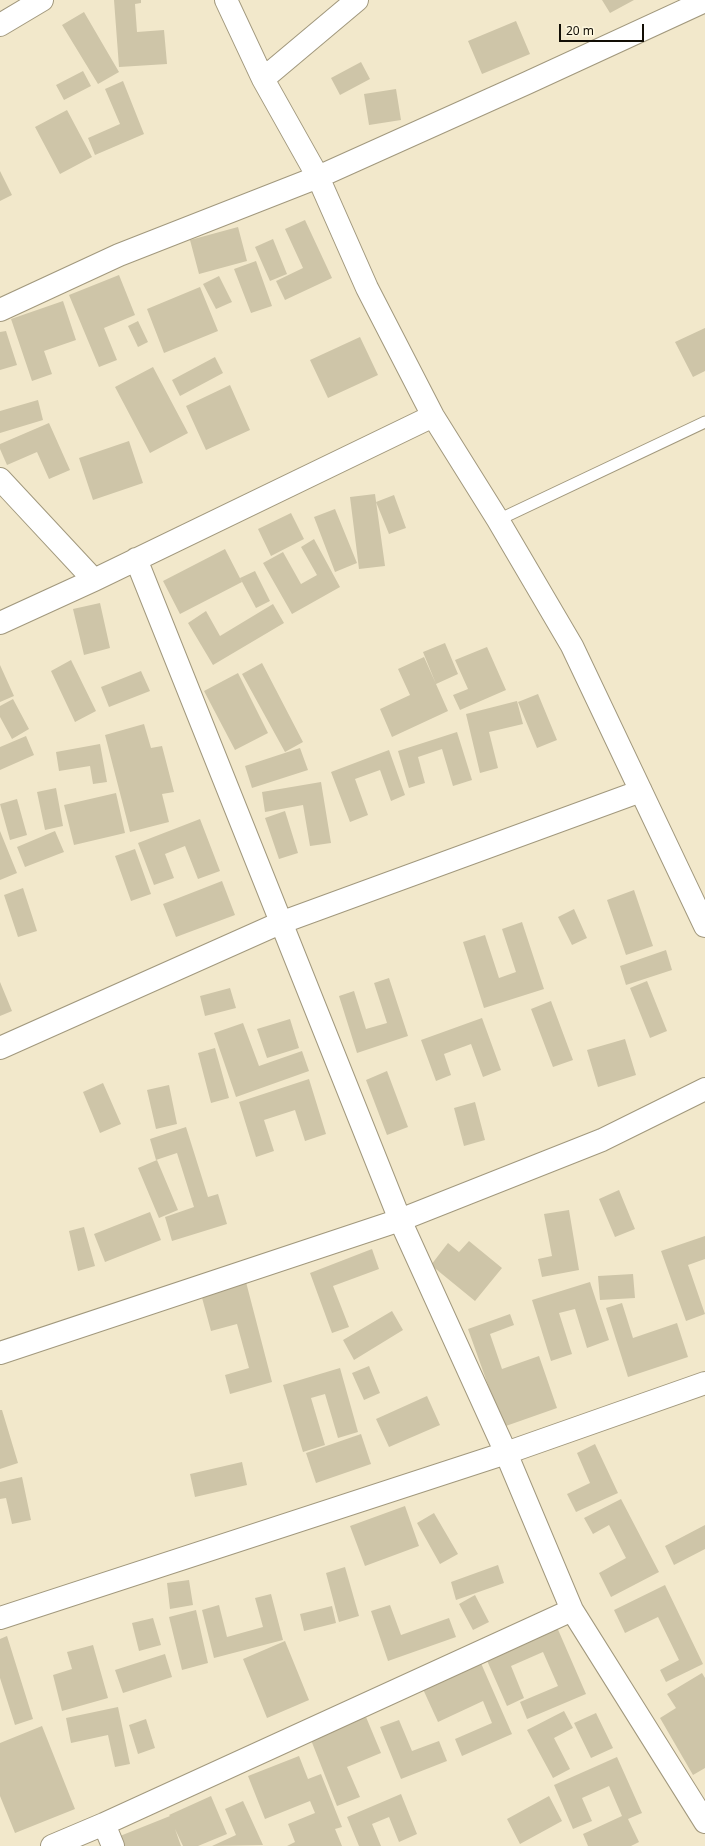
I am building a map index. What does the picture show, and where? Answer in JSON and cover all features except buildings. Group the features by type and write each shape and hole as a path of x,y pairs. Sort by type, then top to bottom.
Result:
{"street":[{"path":"0,25 42,0"},
{"path":"226,0 263,79 318,177 367,288 433,416 498,520 572,646 705,926"},
{"path":"263,79 357,0"},
{"path":"0,310 119,255 318,177 542,76 705,0"},
{"path":"0,623 94,580 433,416"},
{"path":"0,479 94,580"},
{"path":"136,559 280,923 400,1220 506,1453 572,1610 705,1822"},
{"path":"0,1048 280,923 640,791"},
{"path":"0,1353 400,1220 602,1140 705,1089"},
{"path":"0,1618 506,1453 705,1383"},
{"path":"52,1846 104,1824 572,1610"},
{"path":"104,1824 112,1846"}],"lane":[{"path":"498,520 705,422"}]}
